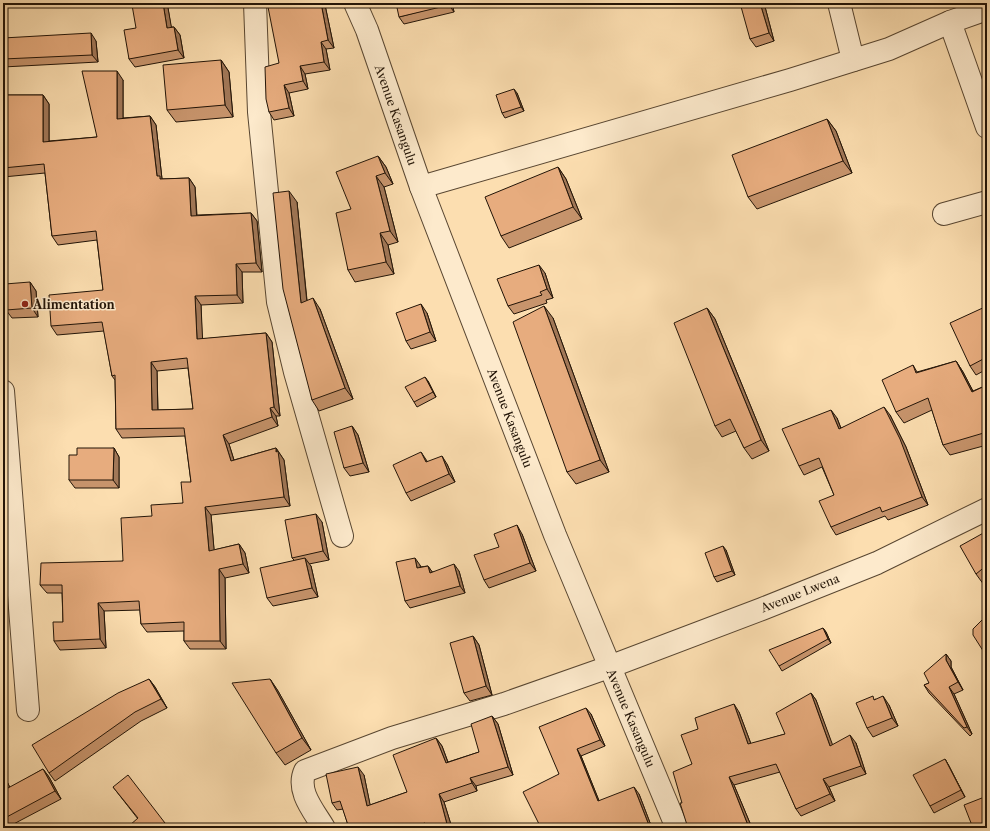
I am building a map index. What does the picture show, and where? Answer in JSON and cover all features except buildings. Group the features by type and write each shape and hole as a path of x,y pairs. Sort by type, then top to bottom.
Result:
{"street":[{"path":"255,3 259,112 278,302 295,372 342,536"},
{"name":"Avenue Kasangulu","path":"355,3 367,30 421,187 555,535 677,828"},
{"path":"839,3 853,60"},
{"path":"421,187 598,137 889,49 950,22 987,9"},
{"path":"950,22 987,128"},
{"path":"944,214 987,202"},
{"path":"3,391 28,710"},
{"name":"Avenue Lwena","path":"324,828 302,791 302,778 305,771 392,738 504,704 609,667 877,563 987,510"}],"place":[{"name":"Alimentation","path":"25,304"}]}
